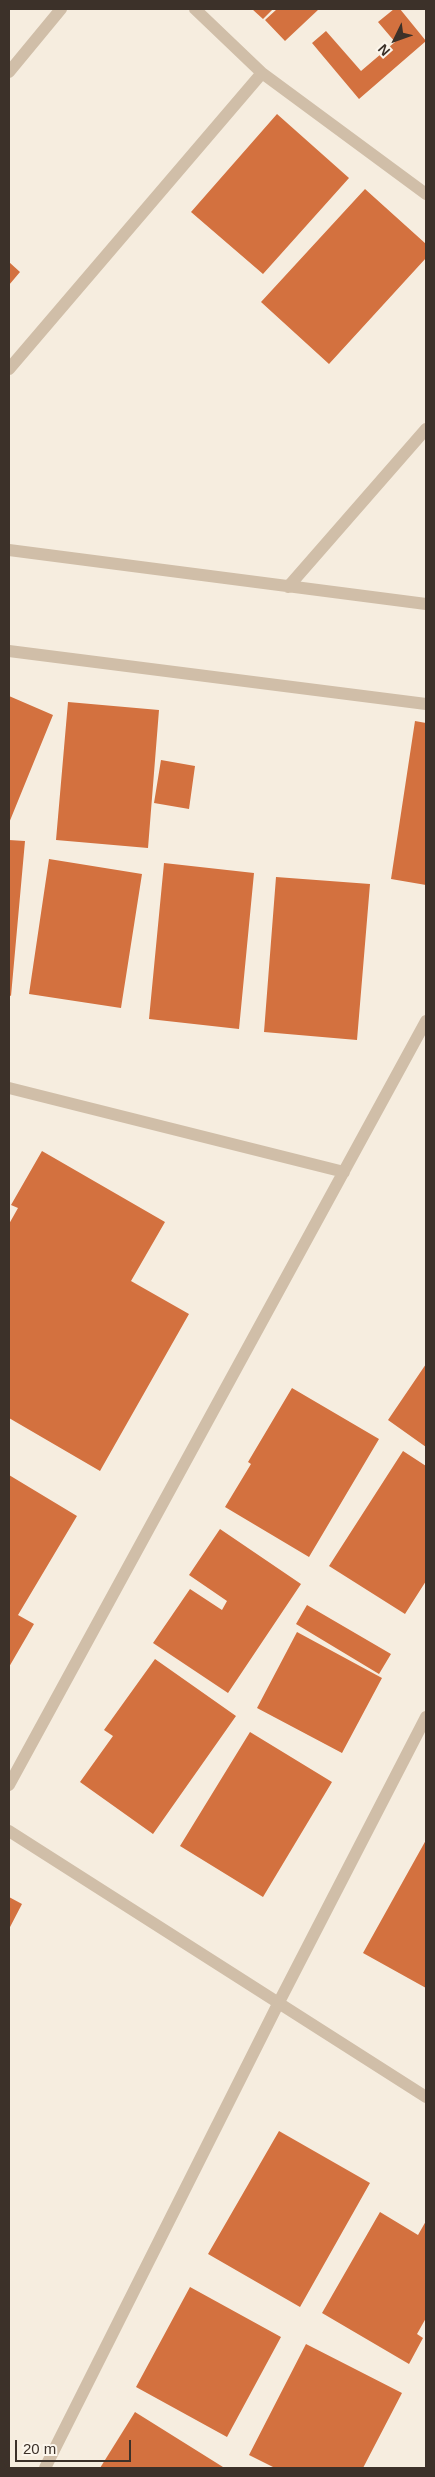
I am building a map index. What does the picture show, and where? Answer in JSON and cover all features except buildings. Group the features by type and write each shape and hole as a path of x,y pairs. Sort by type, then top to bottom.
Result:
{"street":[{"path":"9,72 61,9"},
{"path":"195,9 262,73 426,194"},
{"path":"9,369 262,73"},
{"path":"288,587 426,429"},
{"path":"9,550 426,604"},
{"path":"9,651 426,704"},
{"path":"9,1785 426,1021"},
{"path":"10,1090 344,1172"},
{"path":"45,2468 278,2004 426,1717"},
{"path":"9,1831 426,2097"}]}
